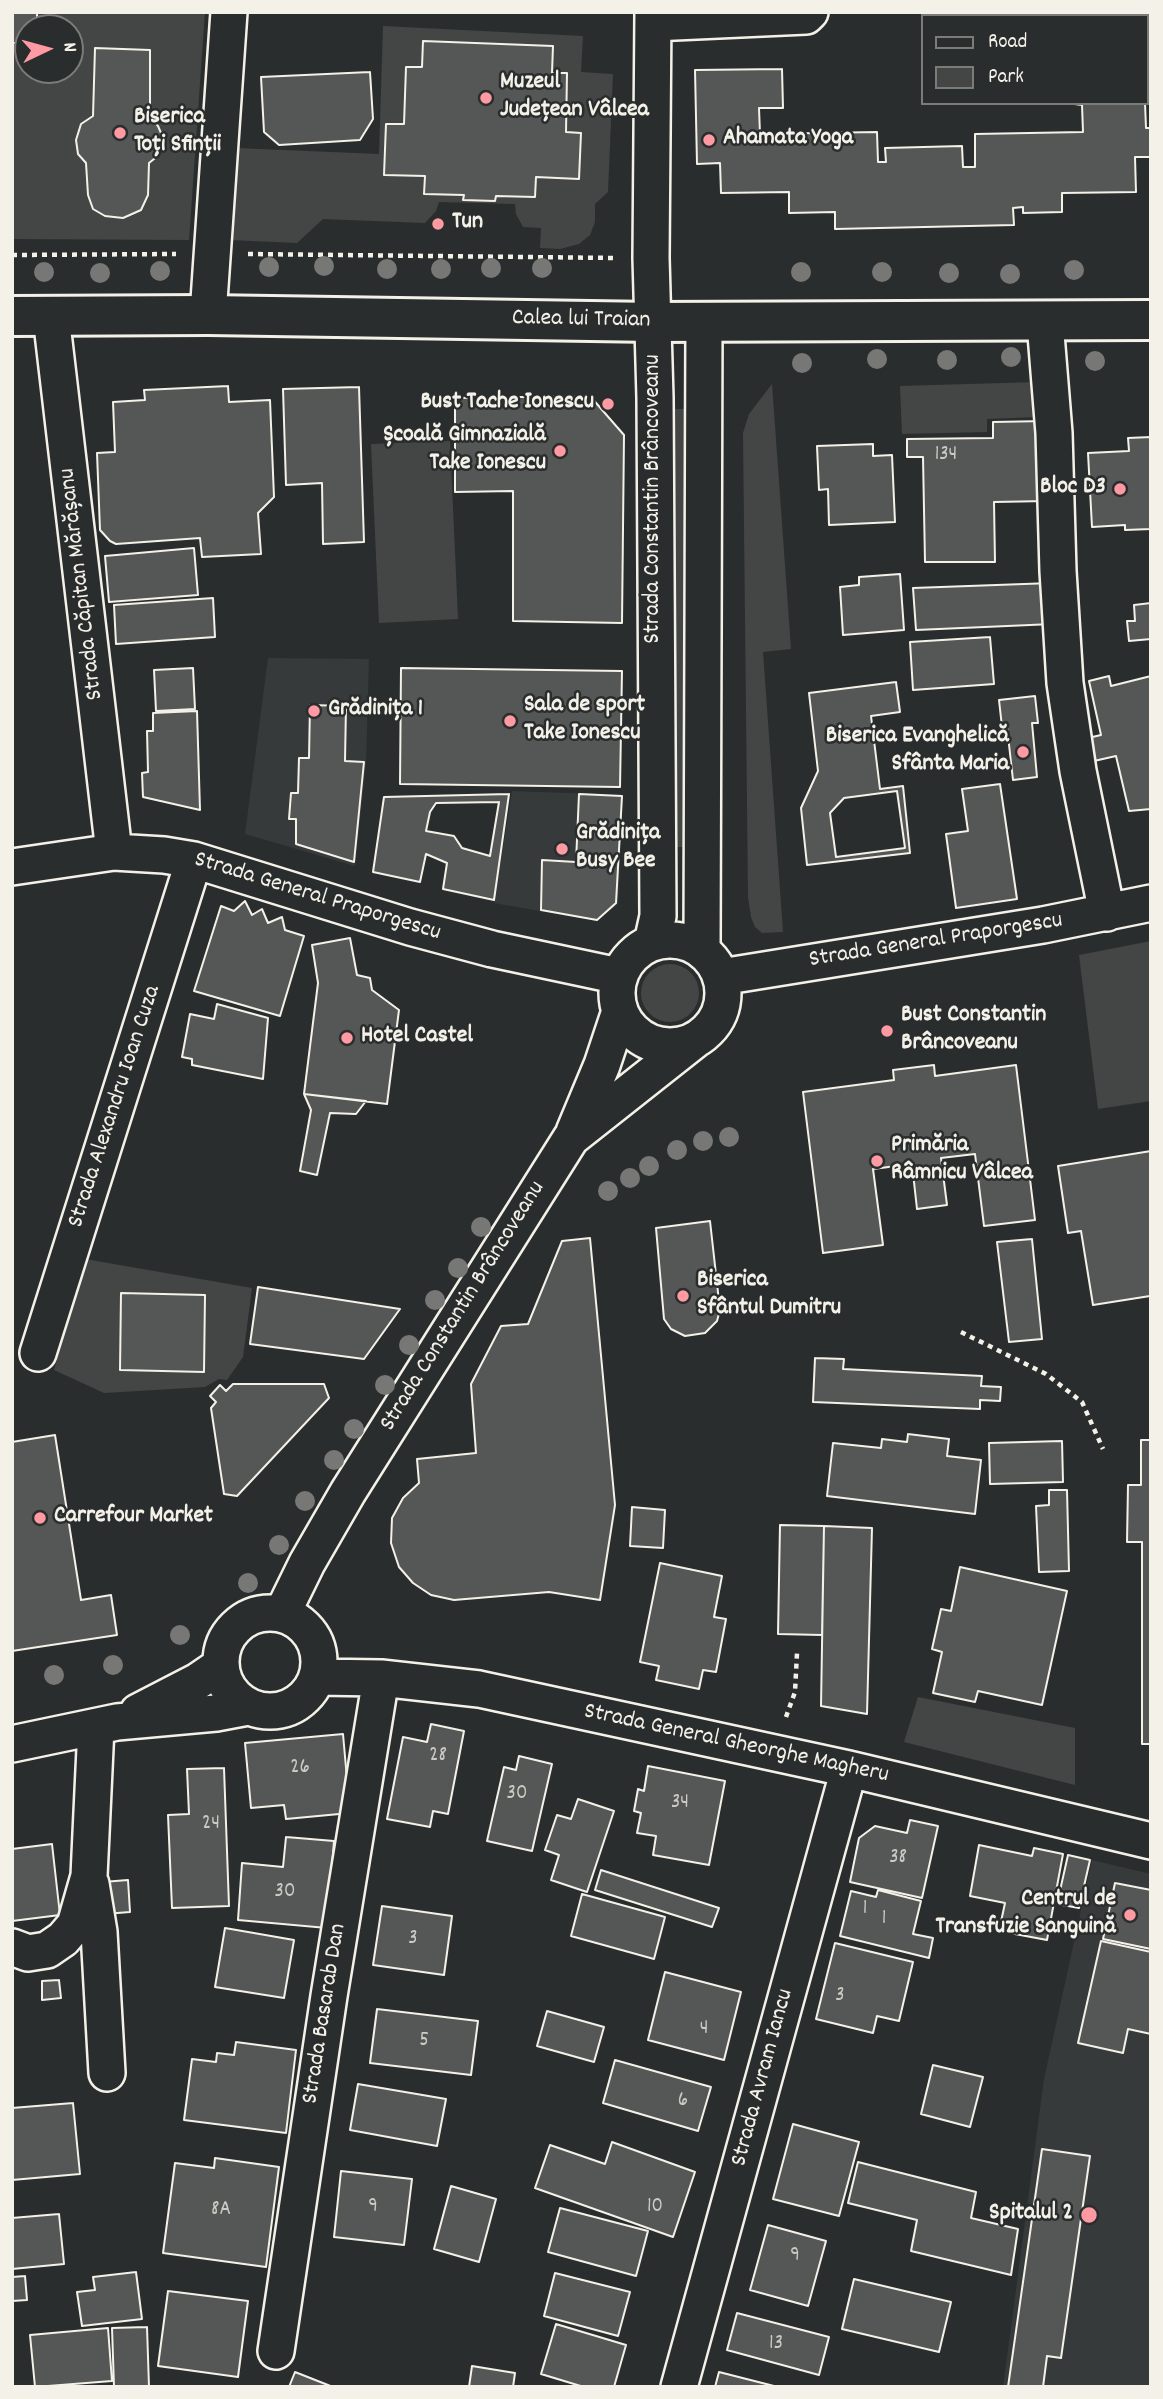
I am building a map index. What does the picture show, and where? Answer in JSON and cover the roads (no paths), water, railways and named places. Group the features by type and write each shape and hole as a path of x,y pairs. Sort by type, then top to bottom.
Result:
{"main road":[{"name":"Calea lui Traian","path":"12,316 208,315 654,322 1151,320"}],"street":[{"path":"208,315 229,12"},
{"path":"653,18 806,16 810,12"},
{"name":"Strada Constantin Brâncoveanu","path":"652,943 658,916 654,322 651,258 653,18"},
{"name":"Strada Căpitan Mărășanu","path":"51,316 114,852"},
{"name":"Strada Constantin Brâncoveanu","path":"702,949 704,322"},
{"path":"1045,322 1054,433 1065,683 1078,771 1107,913"},
{"name":"Strada General Praporgescu","path":"12,867 114,852 139,852 194,860 410,927 505,952 619,976"},
{"name":"Strada Alexandru Ioan Cuza","path":"38,1353 194,860"},
{"name":"Strada General Praporgescu","path":"721,977 1107,913 1151,902"},
{"path":"668,940 682,941 702,949 713,961 721,977 723,996 719,1014 709,1029 695,1040 677,1046 658,1045 641,1038 628,1026 620,1011 617,994 619,976 626,962 638,950 652,943 668,940"},
{"path":"571,1138 597,1078 620,1011"},
{"name":"Strada Constantin Brâncoveanu","path":"282,1614 307,1563 348,1492 571,1138 695,1040"},
{"path":"12,1744 106,1724 216,1713 248,1707 272,1712 284,1710 304,1698 317,1677 319,1657 313,1638 300,1623 282,1614 256,1614 235,1627 223,1646 220,1666 222,1676 232,1694 248,1707"},
{"path":"106,1724 179,1692 220,1666"},
{"name":"Strada General Gheorghe Magheru","path":"317,1677 381,1678 479,1689 849,1769 1151,1841"},
{"name":"Strada Basarab Dan","path":"276,2351 331,1983 381,1678"},
{"path":"12,1947 28,1953 47,1950 63,1939 75,1924 89,1874 106,1724"},
{"name":"Strada Avram Iancu","path":"679,2387 849,1769"},
{"path":"89,1874 99,1932 107,2073"}],"place":[{"name":"Muzeul Județean Vâlcea","path":"486,98"},
{"name":"Biserica Toți Sfinții","path":"120,133"},
{"name":"Ahamata Yoga","path":"709,140"},
{"name":"Tun","path":"438,224"},
{"name":"Bust Tache Ionescu","path":"608,404"},
{"name":"Școală Gimnazială Take Ionescu","path":"560,451"},
{"name":"Bloc D3","path":"1120,489"},
{"name":"Grădinița 1","path":"314,711"},
{"name":"Sala de sport Take Ionescu","path":"510,721"},
{"name":"Biserica Evanghelică Sfânta Maria","path":"1023,752"},
{"name":"Grădinița Busy Bee","path":"562,849"},
{"name":"Bust Constantin Brâncoveanu","path":"887,1031"},
{"name":"Hotel Castel","path":"347,1038"},
{"name":"Primăria Râmnicu Vâlcea","path":"877,1161"},
{"name":"Biserica Sfântul Dumitru","path":"683,1296"},
{"name":"Carrefour Market","path":"40,1518"},
{"name":"Centrul de Transfuzie Sanguină","path":"1130,1915"},
{"name":"Spitalul 2","path":"1089,2215"}]}
